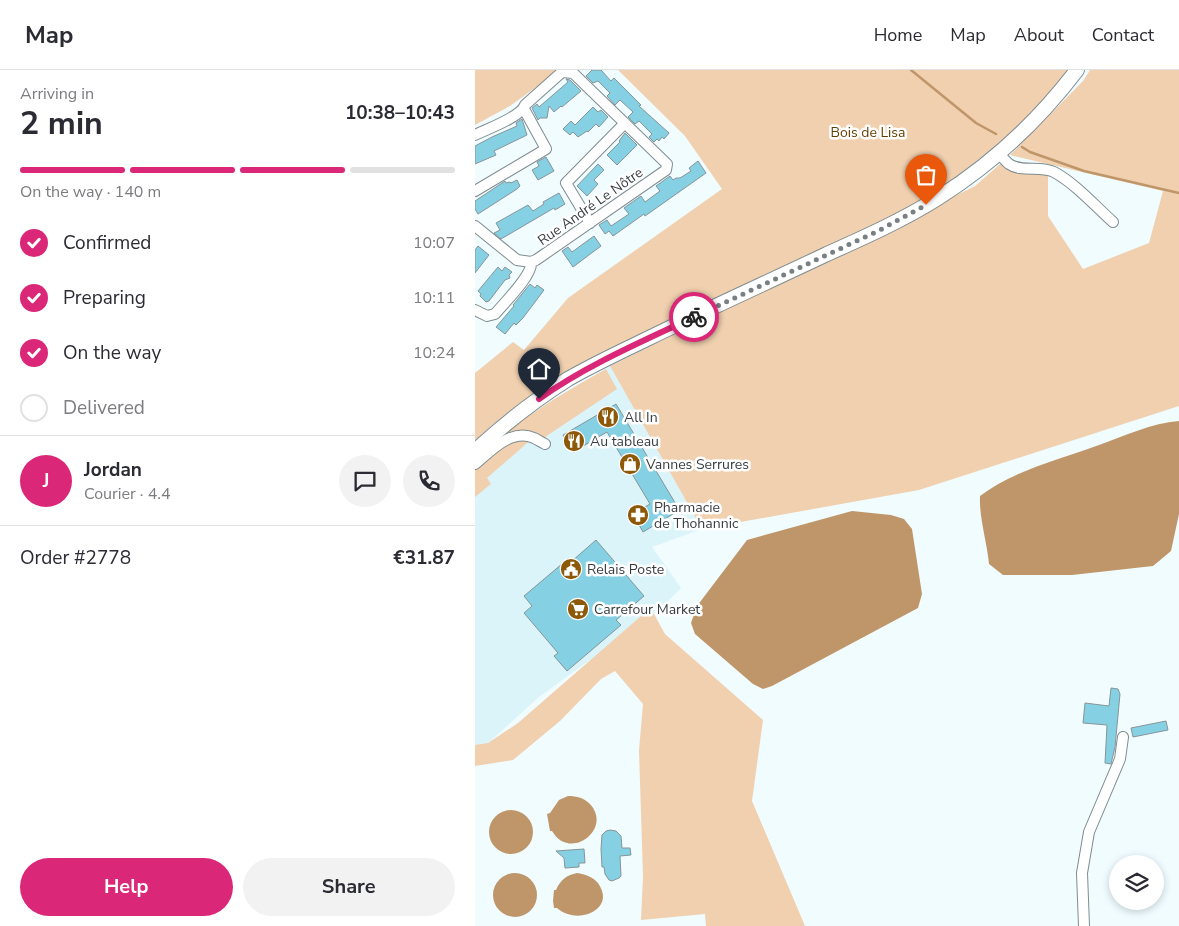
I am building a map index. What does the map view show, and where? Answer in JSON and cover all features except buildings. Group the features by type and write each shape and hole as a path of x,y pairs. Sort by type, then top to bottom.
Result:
{"main road":[{"path":"475,451 529,406 568,379 601,361 913,213 954,187 998,153 1043,110 1077,70"}],"street":[{"path":"475,135 516,115 562,72 573,73 625,123 566,183 590,223"},
{"path":"475,190 547,149 523,109"},
{"name":"Rue André Le Nôtre","path":"475,226 517,260 531,262 590,223 666,170 667,164 625,123"},
{"path":"998,153 1009,164 1018,168 1040,168 1052,171 1063,178 1113,222"},
{"path":"475,310 487,316 495,314 526,277 532,267 531,262"},
{"path":"475,464 500,443 511,438 523,436 533,438 545,444"},
{"path":"1084,926 1082,873 1089,832 1120,759 1123,737"}],"shaded area":[{"path":"610,366 702,529 652,547 681,588 660,609 539,697 475,755 475,460 489,444"},
{"path":"1179,421 1179,514 1171,551 1153,566 1072,575 1003,575 989,564 980,496 1007,479 1037,466 1148,427"},
{"path":"852,511 891,515 904,519 912,529 922,594 918,608 772,686 763,689 753,684 695,634 691,623 697,606 747,540"},
{"path":"568,796 585,800 596,814 593,832 586,839 578,843 560,840 550,831 547,814 550,813 559,800"},
{"path":"515,810 527,816 532,823 532,841 527,848 520,853 507,854 499,851 492,844 489,828 492,820 499,813"},
{"path":"519,873 531,879 536,886 536,904 531,911 524,916 511,917 503,914 496,907 493,891 496,883 503,876"},
{"path":"577,873 594,879 603,893 599,908 584,915 565,913 554,908 554,890 556,890 564,878"}],"green space":[{"path":"475,70 560,70 510,106 475,125"},
{"name":"Bois de Lisa","path":"618,70 1070,70 1040,105 993,148 963,173 901,212 610,350 553,380 492,425 475,442 475,373 513,342 524,350 568,298 722,189 685,136"},
{"path":"1090,70 1179,70 1179,406 919,490 702,529 610,366 975,186 1000,164 1015,171 1048,175 1048,216 1083,269 1149,243 1163,191 1010,155 1083,81"},
{"path":"606,369 617,389 539,443 533,438 487,478 491,484 475,497 475,461 489,447 537,410"},
{"path":"648,610 654,614 665,634 763,720 752,801 805,926 706,926 705,914 641,920 643,877 639,750 643,704 615,671 601,679 560,721 513,760 475,766 475,745 488,743 518,723"}],"waterway":[{"path":"911,70 976,123 996,134"},
{"path":"1022,147 1030,152 1084,171 1179,193"}],"way so far":[{"path":"694,317 878,231 926,205"}],"place":[{"name":"All In","path":"608,417"},
{"name":"Au tableau","path":"574,441"},
{"name":"Vannes Serrures","path":"630,464"},
{"name":"Pharmacie de Thohannic","path":"638,515"},
{"name":"Relais Poste","path":"571,569"},
{"name":"Carrefour Market","path":"578,609"}],"route":[{"path":"539,399 568,379 590,367 694,317"}]}
